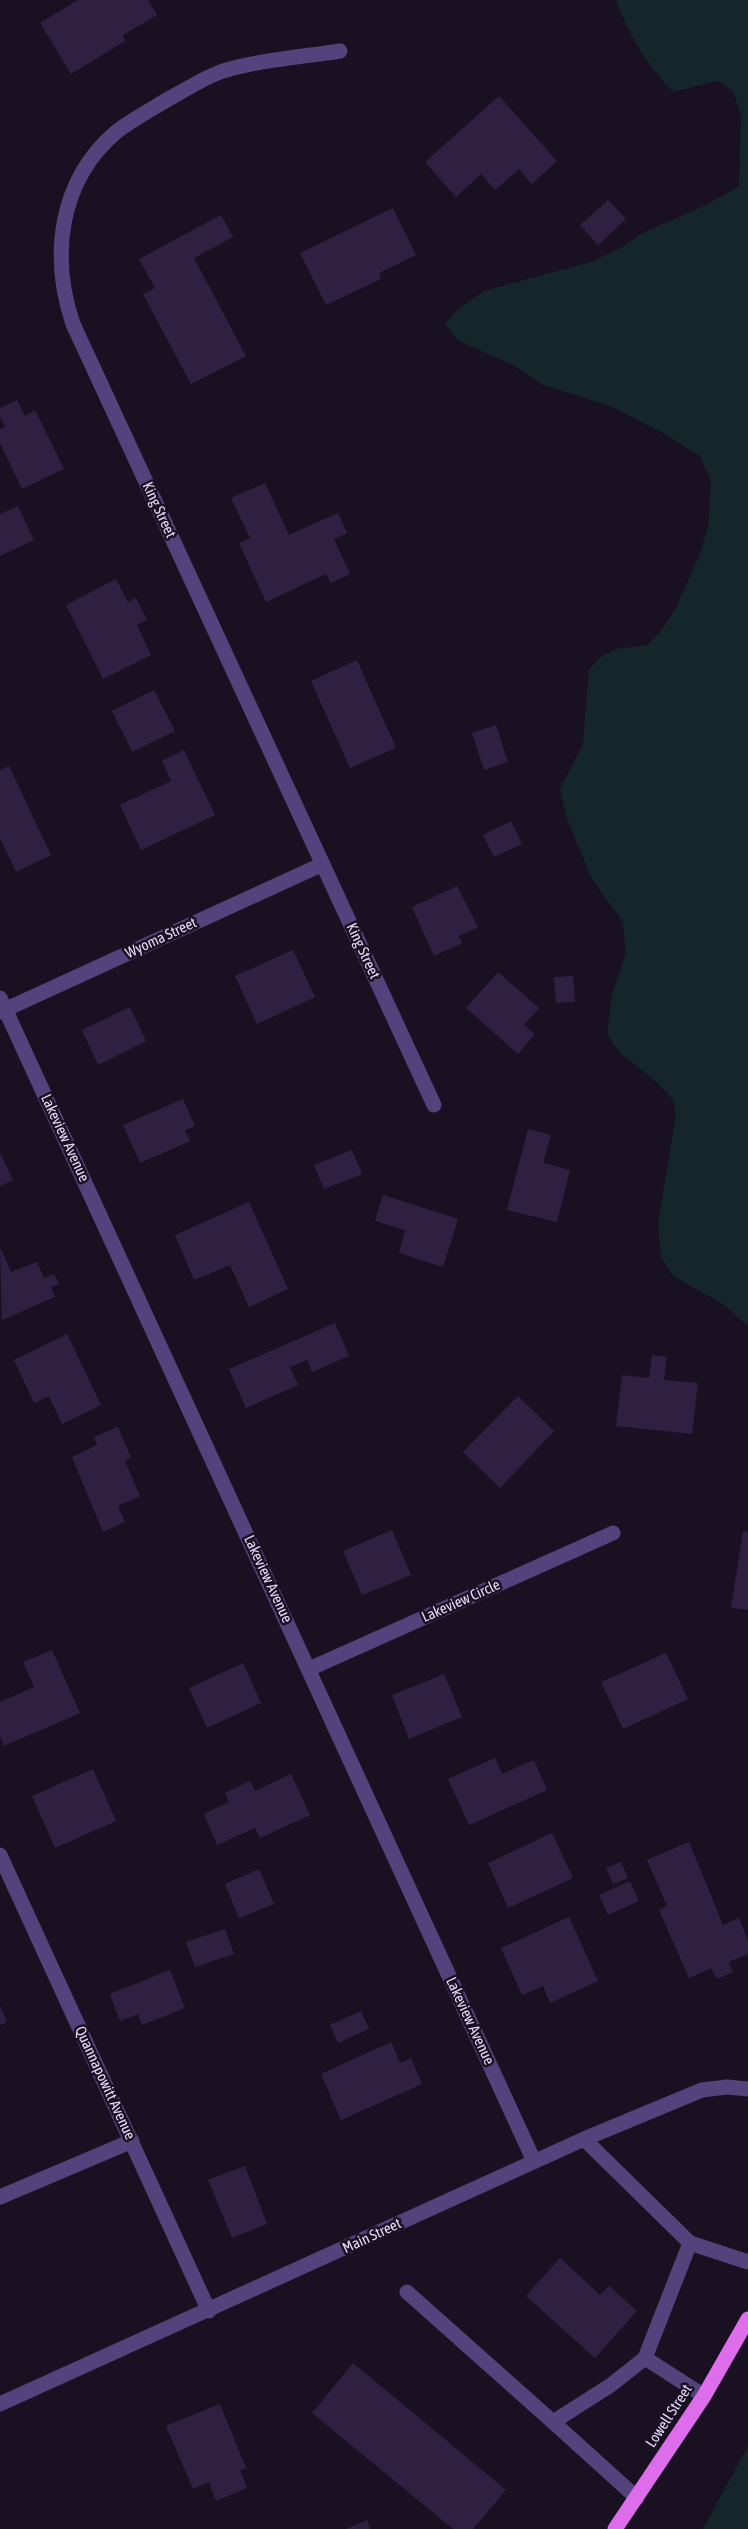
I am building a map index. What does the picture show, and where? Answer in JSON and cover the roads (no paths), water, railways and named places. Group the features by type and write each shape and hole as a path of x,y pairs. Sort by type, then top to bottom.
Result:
{"main road":[{"name":"Lowell Street","path":"616,2529 704,2396 748,2319"}],"street":[{"name":"King Street","path":"340,51 222,71 138,117 116,133 87,165 69,203 60,241 62,283 73,324 434,1105"},
{"name":"Wyoma Street","path":"2,1006 323,864"},
{"name":"Lakeview Avenue","path":"2,1006 534,2162"},
{"name":"Lakeview Circle","path":"309,1669 613,1533"},
{"name":"Quannapowitt Avenue","path":"0,1855 209,2311"},
{"name":"Main Street","path":"0,2404 584,2139 702,2090 727,2087 748,2089"},
{"path":"584,2139 690,2243 748,2262"},
{"path":"0,2197 132,2141"},
{"path":"553,2422 611,2385 645,2358 690,2243"},
{"path":"407,2292 637,2498"},
{"path":"645,2358 704,2396"}]}
